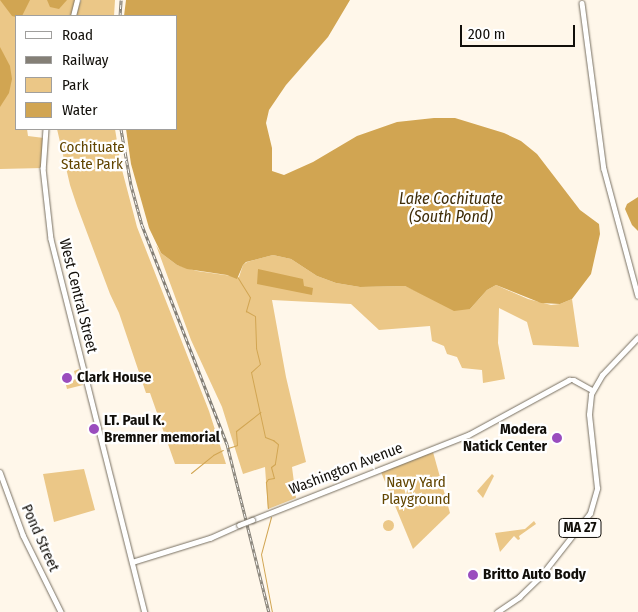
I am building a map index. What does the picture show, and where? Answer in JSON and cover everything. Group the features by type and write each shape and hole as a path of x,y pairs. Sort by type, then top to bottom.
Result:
{"main road":[{"name":"MA 27","path":"497,612 518,597 539,578 573,536 593,507 597,488 589,414 592,390 602,374 638,337"}],"street":[{"path":"73,15 77,0"},
{"path":"582,3 604,169 638,296"},
{"name":"West Central Street","path":"46,130 43,168 49,227 145,612"},
{"name":"Washington Avenue","path":"132,562 210,538 463,437 562,383 574,380 592,390"},
{"name":"Pond Street","path":"0,472 22,536 61,612"}],"green space":[{"name":"Cochituate State Park","path":"0,0 77,0 73,15 15,15 15,130 27,130 28,136 44,138 43,168 0,169"},
{"path":"81,0 115,0 114,15 76,15"},
{"path":"57,130 115,130 121,166 137,227 209,411 226,464 175,464 150,393 146,393 119,313 110,294 70,185"},
{"path":"156,245 161,253 177,265 197,271 239,277 243,265 247,262 273,255 291,259 317,276 336,283 360,287 405,286 429,297 470,309 487,290 496,285 528,299 551,305 560,304 572,299 579,347 533,345 527,322 499,308 498,343 505,379 483,383 482,370 462,368 457,357 447,354 444,346 432,341 430,326 379,330 351,304 272,300 286,377 306,462 292,467 296,498 268,509 265,467 243,474 222,407 191,340"},
{"path":"79,369 83,385 67,389 66,385 73,383 73,380 76,379 74,371"},
{"name":"Navy Yard Playground","path":"433,452 450,513 413,549 381,472"},
{"path":"84,469 95,510 54,522 43,474"},
{"path":"492,474 494,476 483,498 477,491"},
{"path":"388,519 394,525 388,531 382,525"},
{"path":"534,521 536,524 519,536 520,539 518,540 514,536 500,552 495,533 525,529"}],"water":[{"path":"0,0 30,0 22,15 12,16"},
{"path":"47,0 67,0 59,9 50,7"},
{"name":"Lake Cochituate (South Pond)","path":"126,0 350,0 328,37 286,85 269,110 266,123 272,148 272,171 284,175 313,162 357,136 397,122 455,118 504,133 521,141 537,154 580,210 599,224 600,234 591,274 572,299 560,304 541,303 496,285 487,290 470,309 454,311 405,286 360,287 336,283 317,276 291,259 273,255 246,262 237,279 227,275 187,269 177,265 161,253 149,228 131,164 126,130 178,130 178,15 124,15"},
{"path":"0,47 10,66 12,79 9,93 0,107"},
{"path":"638,197 638,231 632,225 625,209 627,204"},
{"path":"258,269 303,279 304,286 313,288 312,295 257,284"}],"waterway":[{"path":"238,278 250,297 246,311 255,316 256,348 260,364 251,372 265,437 278,444 275,464 271,467 274,478 268,479 266,482 268,508"},
{"path":"228,448 237,445 236,431 260,412"},
{"path":"191,473 213,455 223,450"},
{"path":"271,517 261,554 272,612"}],"railway":[{"path":"120,15 121,0"},
{"path":"121,130 131,185 142,225 227,444 269,612"}],"place":[{"name":"Clark House","path":"67,378"},
{"name":"LT. Paul K. Bremner memorial","path":"94,429"},
{"name":"Modera Natick Center","path":"557,438"},
{"name":"Britto Auto Body","path":"473,575"}]}
